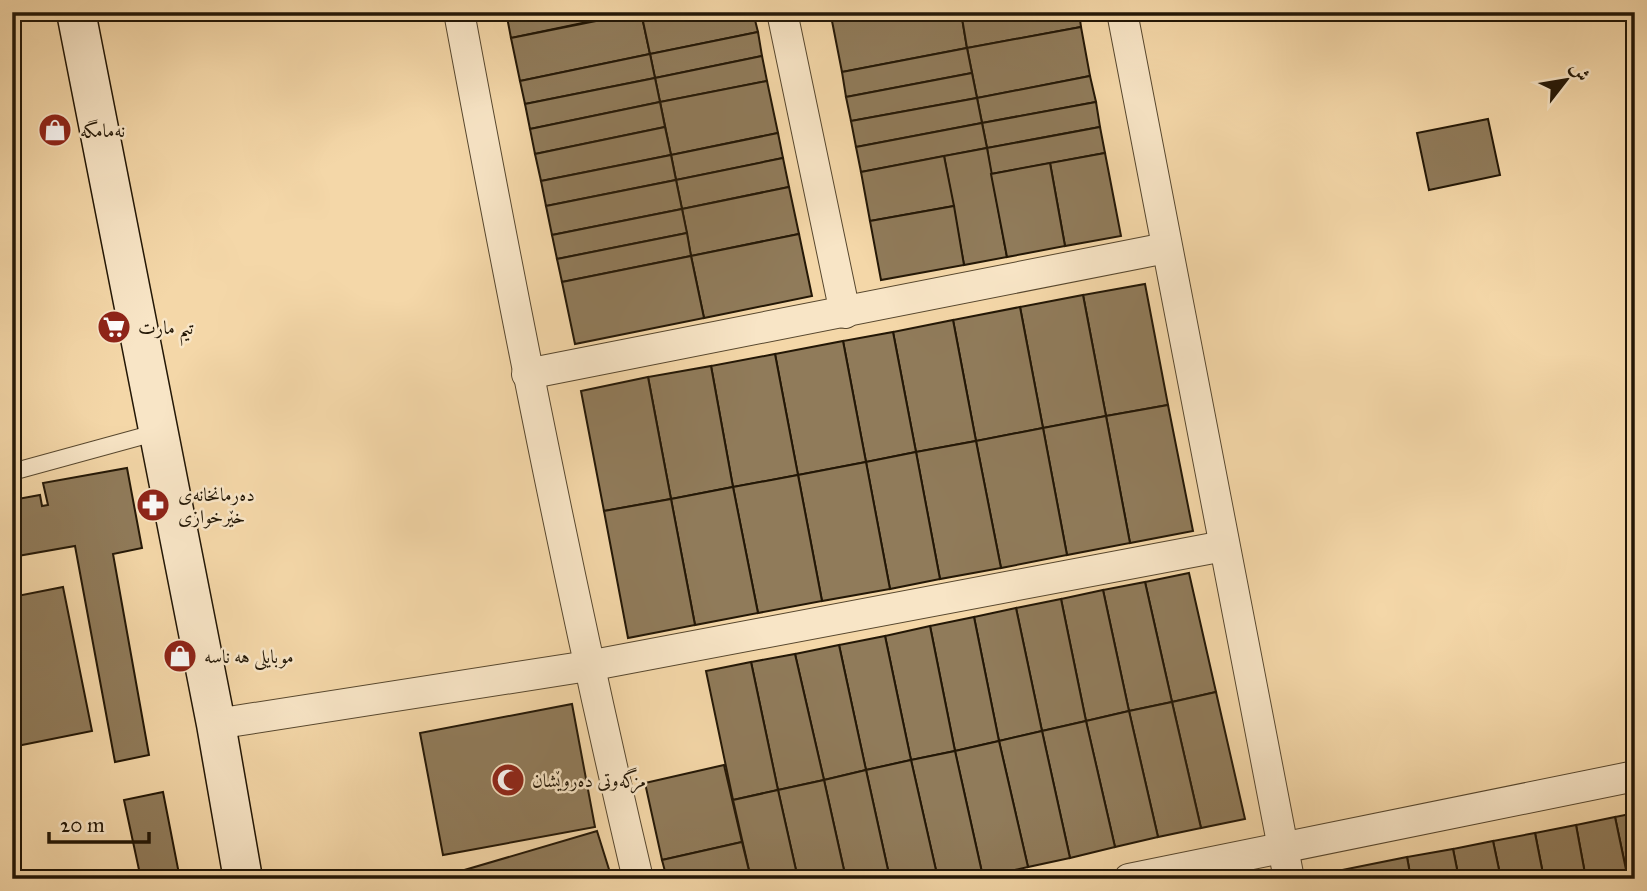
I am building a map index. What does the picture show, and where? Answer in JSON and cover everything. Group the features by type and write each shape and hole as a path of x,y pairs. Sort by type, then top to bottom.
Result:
{"street":[{"path":"76,12 216,724 243,879"},
{"path":"459,12 527,374 588,666 638,879"},
{"path":"782,12 845,313"},
{"path":"1122,12 1289,879"},
{"path":"527,374 1166,248"},
{"path":"216,724 588,666 1224,545"},
{"path":"1129,879 1635,776"}],"lane":[{"path":"12,472 159,431"}],"building":[{"path":"506,12 635,12 511,38"},
{"path":"641,12 650,54 520,81 511,38"},
{"path":"641,12 753,12 758,32 650,54"},
{"path":"830,12 879,12 832,21"},
{"path":"879,12 961,12 967,48 842,72 832,21"},
{"path":"961,12 1079,12 1081,27 967,48"},
{"path":"1081,27 1090,76 977,98 967,48"},
{"path":"758,32 762,56 655,78 650,54"},
{"path":"967,48 972,73 846,97 842,72"},
{"path":"650,54 655,78 525,104 520,81"},
{"path":"762,56 767,81 660,102 655,78"},
{"path":"972,73 977,98 851,121 846,97"},
{"path":"1090,76 1096,102 982,123 977,98"},
{"path":"655,78 660,102 530,129 525,104"},
{"path":"767,81 778,133 671,155 660,102"},
{"path":"977,98 982,123 856,147 851,121"},
{"path":"660,102 665,127 535,154 530,129"},
{"path":"1096,102 1100,127 987,148 982,123"},
{"path":"1488,119 1500,175 1429,190 1417,133"},
{"path":"982,123 987,148 861,172 856,147"},
{"path":"665,127 671,155 541,181 535,154"},
{"path":"1100,127 1105,153 991,174 987,148"},
{"path":"778,133 783,158 676,180 671,155"},
{"path":"987,148 1007,257 964,265 944,156"},
{"path":"1105,153 1121,236 1065,246 1050,163"},
{"path":"671,155 676,180 546,206 541,181"},
{"path":"944,156 954,206 870,221 861,172"},
{"path":"783,158 789,187 682,209 676,180"},
{"path":"1050,163 1065,246 1007,257 991,174"},
{"path":"676,180 682,209 552,235 546,206"},
{"path":"789,187 799,234 691,256 682,209"},
{"path":"954,206 964,265 881,280 870,221"},
{"path":"682,209 687,233 557,259 552,235"},
{"path":"687,233 691,256 562,282 557,259"},
{"path":"799,234 812,296 704,318 691,256"},
{"path":"691,256 704,318 575,344 562,282"},
{"path":"1145,284 1168,405 1106,416 1083,295"},
{"path":"1083,295 1106,416 1043,428 1020,307"},
{"path":"1020,307 1043,428 976,441 953,320"},
{"path":"953,320 976,441 916,452 893,332"},
{"path":"893,332 916,452 866,462 843,341"},
{"path":"843,341 866,462 798,475 775,354"},
{"path":"775,354 798,475 733,487 711,366"},
{"path":"711,366 733,487 671,499 648,377"},
{"path":"648,377 671,499 604,511 581,391"},
{"path":"1168,405 1193,531 1130,543 1106,416"},
{"path":"1106,416 1130,543 1067,555 1043,428"},
{"path":"1043,428 1067,555 1001,568 976,441"},
{"path":"976,441 1001,568 940,579 916,452"},
{"path":"916,452 940,579 890,589 866,462"},
{"path":"866,462 890,589 822,601 798,475"},
{"path":"127,468 142,548 113,554 149,755 115,762 75,546 12,557 12,500 40,495 42,506 48,505 43,483"},
{"path":"798,475 822,601 758,613 733,487"},
{"path":"733,487 758,613 695,625 671,499"},
{"path":"671,499 695,625 628,638 604,511"},
{"path":"1189,573 1216,692 1172,702 1145,582"},
{"path":"1145,582 1172,702 1129,711 1103,590"},
{"path":"63,587 92,731 12,747 12,597"},
{"path":"1103,590 1129,711 1086,721 1061,599"},
{"path":"1061,599 1086,721 1042,731 1016,608"},
{"path":"1016,608 1042,731 999,741 974,617"},
{"path":"974,617 999,741 955,751 930,626"},
{"path":"930,626 955,751 911,760 885,636"},
{"path":"885,636 911,760 866,770 839,645"},
{"path":"839,645 866,770 824,780 795,654"},
{"path":"795,654 824,780 778,790 751,662"},
{"path":"751,662 778,790 733,800 706,671"},
{"path":"1216,692 1245,819 1201,828 1172,702"},
{"path":"1172,702 1201,828 1158,837 1129,711"},
{"name":"مزگەوتی دەروێشان","path":"572,704 595,827 443,855 420,733"},
{"path":"1129,711 1158,837 1115,847 1086,721"},
{"path":"1086,721 1115,847 1070,858 1042,731"},
{"path":"1042,731 1070,858 1028,867 999,741"},
{"path":"999,741 1028,867 983,877 955,751"},
{"path":"955,751 983,877 975,879 938,879 911,760"},
{"path":"911,760 938,879 890,879 866,770"},
{"path":"724,765 742,842 662,860 645,783"},
{"path":"866,770 890,879 846,879 824,780"},
{"path":"824,780 846,879 798,879 778,790"},
{"path":"778,790 798,879 751,879 733,800"},
{"path":"163,792 180,879 141,879 124,800"},
{"path":"1635,813 1635,879 1628,879 1615,817"},
{"path":"1615,817 1628,879 1586,879 1576,825"},
{"path":"1576,825 1586,879 1544,879 1535,833"},
{"path":"597,831 612,879 445,879 444,876"},
{"path":"1535,833 1544,879 1501,879 1493,841"},
{"path":"1493,841 1501,879 1459,879 1453,849"},
{"path":"742,842 751,879 667,879 662,860"},
{"path":"1453,849 1459,879 1411,879 1407,857"},
{"path":"1407,857 1411,879 1322,879 1322,874"}],"place":[{"name":"نەمامگە","path":"55,130"},
{"name":"تیم مارت","path":"114,327"},
{"name":"دەرمانخانەی خێرخوازی","path":"153,505"},
{"name":"موبایلی هه ناسه","path":"180,656"},
{"name":"مزگەوتی دەروێشان","path":"508,780"}]}
